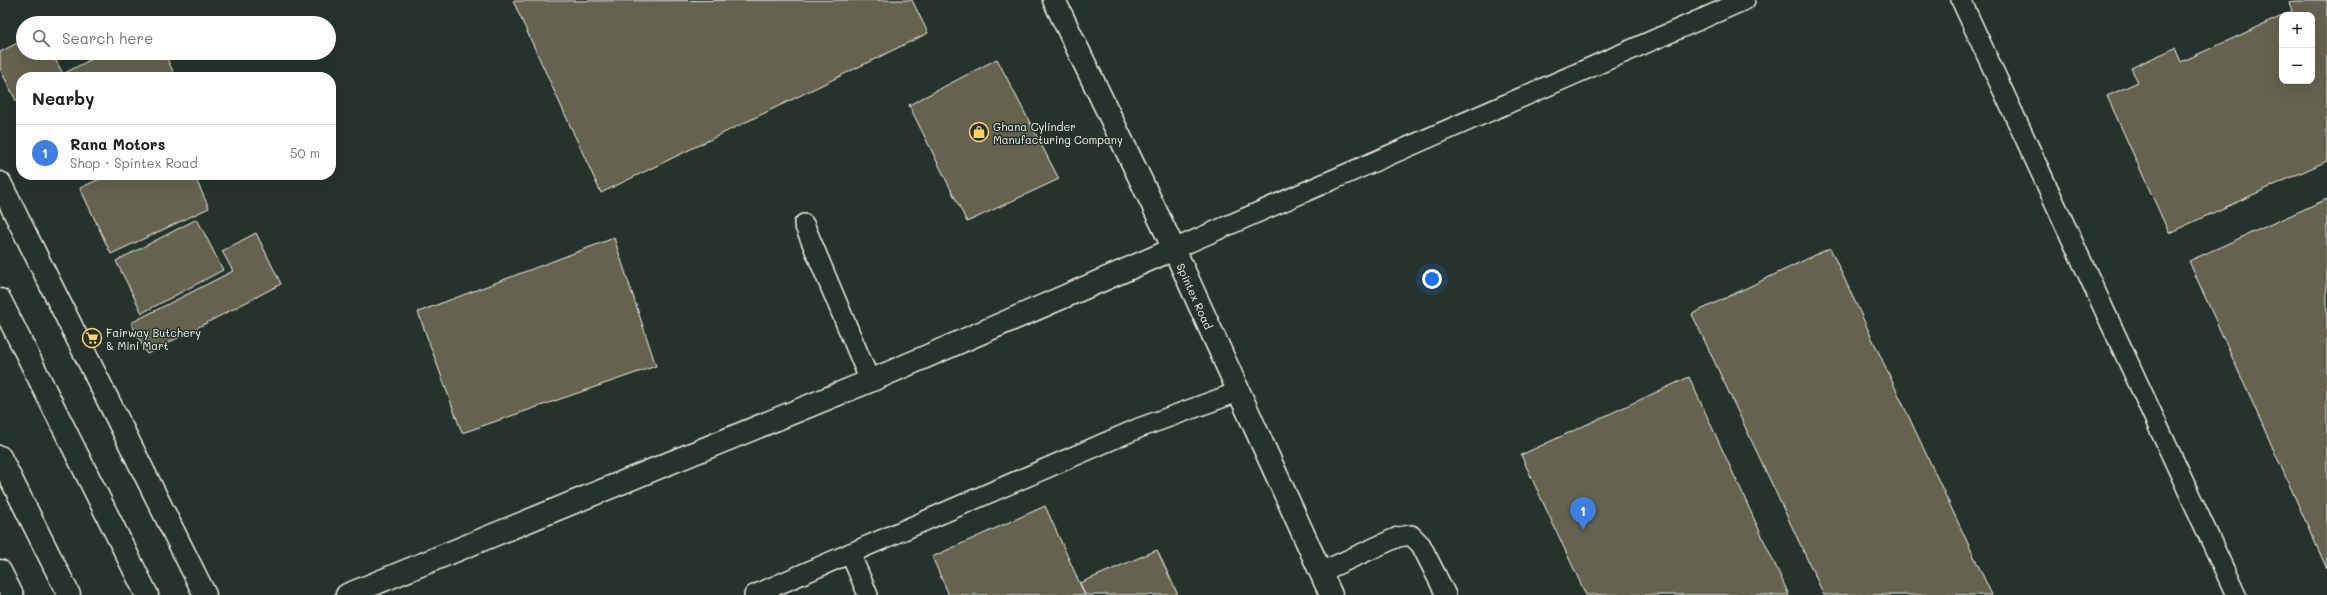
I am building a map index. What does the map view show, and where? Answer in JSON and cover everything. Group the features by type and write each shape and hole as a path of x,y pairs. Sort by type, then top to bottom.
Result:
{"street":[{"name":"Spintex Road","path":"1054,0 1174,249 1331,595"},
{"path":"0,183 206,595"},
{"path":"347,595 870,381 1174,249"},
{"path":"0,300 147,595"},
{"path":"0,457 69,595"},
{"path":"0,571 12,595"}],"lane":[{"path":"1174,249 1745,0"},
{"path":"1961,0 2236,595"},
{"path":"804,224 870,381"},
{"path":"754,595 1139,428 1238,392"},
{"path":"1321,572 1398,537 1411,535 1422,545 1446,595"},
{"path":"850,553 868,595"}],"building":[{"path":"912,0 928,33 601,193 513,1"},
{"path":"2294,0 2327,0 2327,161 2169,233 2107,96 2138,82 2131,68 2175,48 2181,62 2279,17 2279,84 2315,84 2315,12 2290,12 2292,11 2289,2"},
{"path":"16,44 16,60 56,60 62,72 16,72 16,100 0,69 0,52"},
{"path":"997,59 1059,179 967,222 909,105"},
{"path":"90,60 168,60 174,72 67,72"},
{"path":"97,180 196,180 209,208 111,254 80,188"},
{"path":"2327,199 2327,569 2189,261"},
{"path":"197,219 223,270 142,313 116,261"},
{"path":"256,233 281,284 147,354 131,323 233,271 222,251"},
{"path":"614,238 656,366 462,433 418,312"},
{"path":"1830,248 1992,595 1824,595 1692,314"},
{"path":"1689,377 1789,595 1586,595 1521,455"},
{"path":"1045,506 1085,595 949,595 932,557"},
{"path":"1157,550 1178,595 1085,595 1080,583"}],"place":[{"name":"Ghana Cylinder Manufacturing Company","path":"979,132"},
{"name":"Fairway Butchery & Mini Mart","path":"92,338"},
{"name":"Rana Motors","path":"1583,530"}]}
